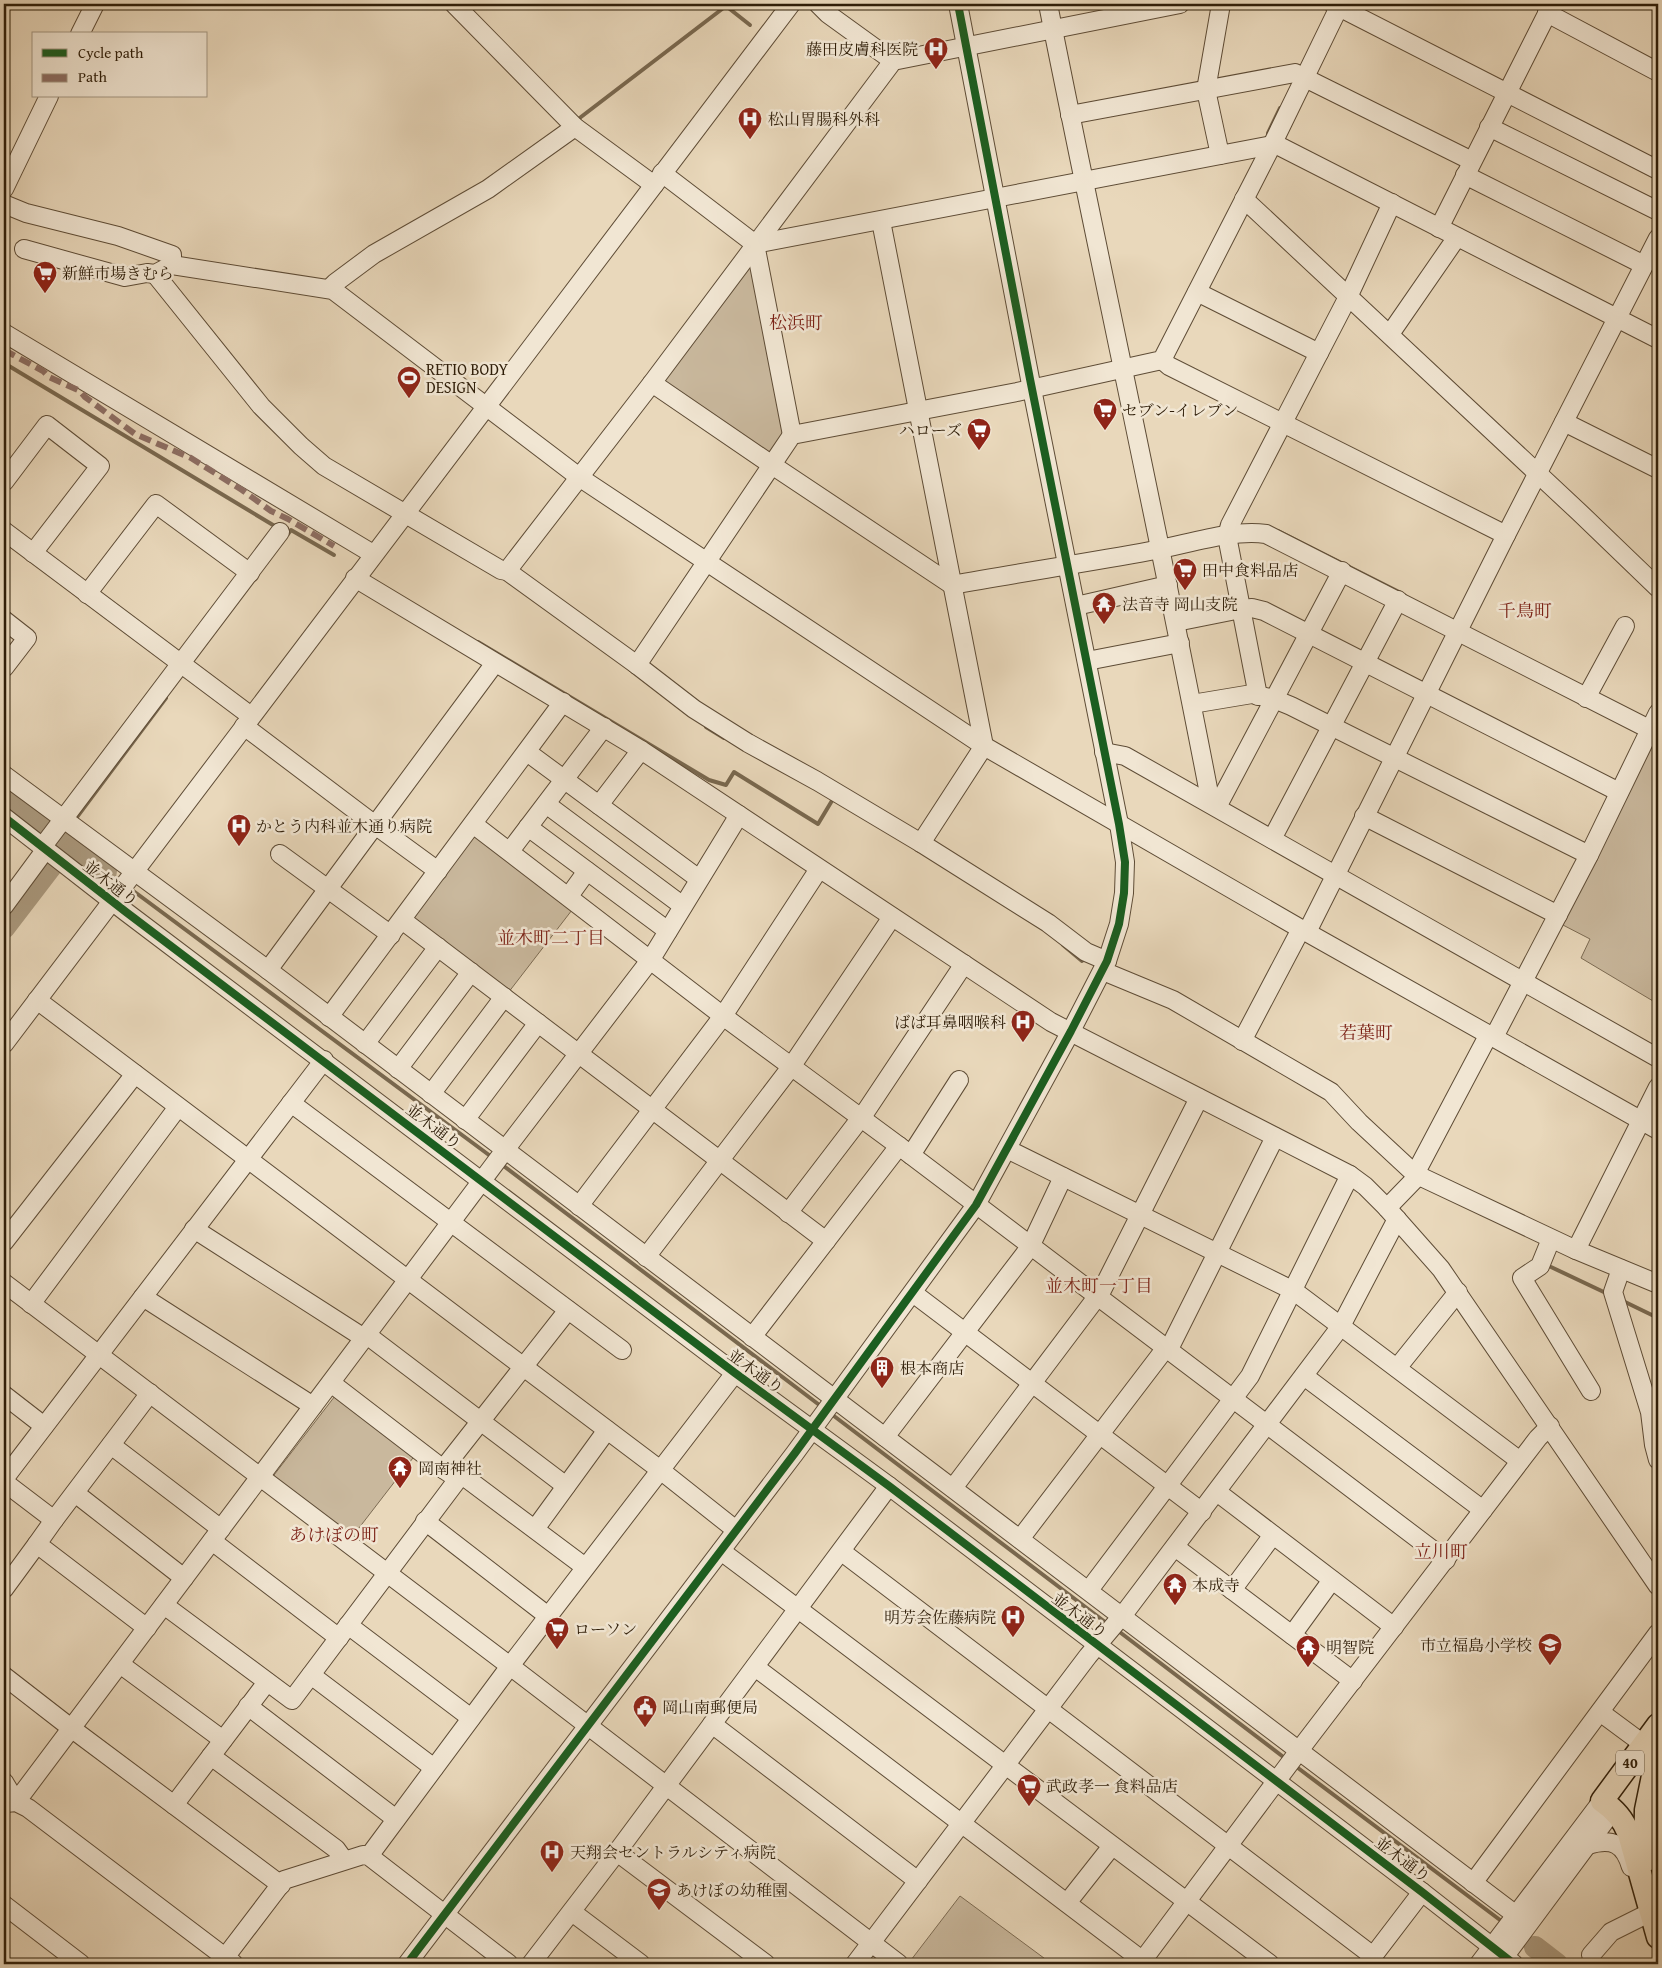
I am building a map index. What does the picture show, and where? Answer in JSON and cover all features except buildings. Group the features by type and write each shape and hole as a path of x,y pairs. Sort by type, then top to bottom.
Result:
{"main road":[{"name":"40","path":"1653,1917 1644,1833 1646,1810 1654,1771 1654,1751 1658,1725"},
{"name":"40","path":"1608,1805 1654,1751"},
{"path":"1608,1805 1624,1822 1629,1834 1653,1917"}],"street":[{"path":"81,32 95,4"},
{"path":"454,4 575,127 658,179 755,244 1266,146 1278,146 1658,339"},
{"path":"4,1044 791,4"},
{"path":"818,4 828,14 893,61"},
{"path":"407,1964 825,1412 976,1205 1105,966 1119,924 1124,893 1125,862 1119,824 958,4"},
{"path":"1048,4 1083,181 1127,368 1168,585 1214,806"},
{"path":"507,571 652,383 893,61 1180,4"},
{"path":"1220,155 1206,90 1221,4"},
{"path":"792,435 1032,388 1162,360 1244,199 1266,146 1336,5 1658,170"},
{"path":"1439,228 1549,9 1658,72"},
{"path":"1070,115 1300,75 1469,168 1653,253 1506,535 1335,874 1242,1041"},
{"path":"4,189 49,98"},
{"path":"333,290 332,286 335,283 374,254 488,189 575,127"},
{"path":"1490,127 1658,211"},
{"path":"1244,199 1349,295 1658,588"},
{"path":"4,204 26,213 118,236 172,261 333,290 579,477 984,746 1658,1130"},
{"path":"1266,698 1241,609 1227,536 1230,525 1349,295 1392,204"},
{"path":"882,221 984,746 920,844"},
{"path":"1390,334 1457,237"},
{"path":"637,665 792,435 755,244"},
{"path":"24,249 125,277 146,273 155,274 172,261"},
{"path":"155,274 261,406 280,427 324,466 501,570 507,571 637,665 694,709 748,743 817,781 1048,923 1105,966 1173,1000 1331,1092 1359,1122 1417,1175 1551,1239 1658,1284"},
{"path":"1197,292 1319,353"},
{"path":"4,333 373,554"},
{"path":"1162,360 1169,366 1506,535"},
{"path":"652,383 952,585 1227,536 1254,532 1266,534 1342,571 1457,632 1589,693 1654,734"},
{"path":"1564,422 1658,469"},
{"path":"4,482 47,425 100,466 33,553"},
{"path":"88,594 156,504 250,573"},
{"path":"4,531 88,594 376,825 438,871"},
{"path":"4,906 45,844 66,823 182,668 280,532"},
{"path":"1214,806 1266,698 1309,634 1342,571"},
{"path":"355,578 495,664 563,702 641,750 1051,1022 1350,1175 1365,1186 1392,1213 1441,1269 1458,1292 1658,1586"},
{"path":"1076,606 1168,585"},
{"path":"1272,839 1398,600"},
{"path":"1176,622 1241,609 1252,608 1264,611 1619,792"},
{"path":"4,620 27,638 4,668"},
{"path":"1589,693 1625,626"},
{"path":"1087,660 1180,643"},
{"path":"268,970 495,664"},
{"path":"1192,704 1252,694 1266,698 1332,726 1589,854"},
{"path":"329,1017 563,702"},
{"path":"855,1964 1048,1708 1202,1512 1341,1326 1392,1213 1417,1175 1558,914 1619,792 1654,734 1658,713"},
{"path":"510,851 604,728"},
{"path":"599,805 641,750"},
{"path":"527,752 699,879"},
{"path":"1104,752 1125,756 1658,1058"},
{"path":"4,775 66,823 124,885 268,970 465,1120 495,1164 579,1206 752,1337 825,1412 885,1437 1088,1590 1111,1629 1289,1766 1473,1884 1514,1928"},
{"path":"546,804 683,906"},
{"path":"10,1803 120,1664 578,1053 651,959 739,815"},
{"path":"1364,816 1558,914"},
{"name":"並木通り","path":"4,817 45,844 124,885 324,1060 495,1164 735,1373 825,1412 889,1486 1111,1629 1289,1766 1422,1892 1503,1958"},
{"path":"473,824 723,1016 861,1117 1097,1298 1268,1424 1446,1560"},
{"path":"528,827 668,931"},
{"path":"280,854 391,935"},
{"path":"579,1206 723,1016 819,869"},
{"path":"568,896 587,871"},
{"path":"646,1257 791,1067 892,917"},
{"path":"402,920 826,1240"},
{"path":"365,1044 438,947"},
{"path":"788,1213 861,1117 964,964"},
{"path":"398,1069 471,972"},
{"path":"431,1094 504,997"},
{"path":"37,1000 660,1470 736,1530"},
{"path":"465,1120 538,1023"},
{"path":"54,1520 4,1481 324,1060"},
{"path":"4,1242 135,1074"},
{"path":"752,1337 826,1240 905,1151 959,1080"},
{"path":"1576,1250 1658,1087"},
{"path":"953,1488 1097,1298 1141,1216 1199,1098"},
{"path":"291,1103 622,1350"},
{"path":"31,1304 178,1106"},
{"path":"1020,1540 1100,1434 1167,1350 1276,1137"},
{"path":"1007,1149 1294,1291 1520,1461"},
{"path":"1088,1590 1250,1376 1294,1291 1350,1175"},
{"path":"885,1437 1030,1246 1063,1177"},
{"path":"194,1229 365,1336 566,1486"},
{"path":"1551,1239 1540,1266 1522,1278 1590,1391"},
{"path":"1621,1269 1614,1297 1650,1412 1654,1446 1658,1460"},
{"path":"4,1283 387,1572 899,1964"},
{"path":"1397,1368 1458,1292"},
{"path":"912,1293 1202,1512"},
{"path":"143,1297 313,1406"},
{"path":"443,1469 568,1310"},
{"path":"368,1856 585,1567 735,1373"},
{"path":"1304,1376 1483,1510"},
{"path":"331,1383 458,1479"},
{"path":"4,1589 150,1394"},
{"path":"4,1395 44,1426"},
{"path":"755,1667 962,1823 1142,1963 1520,1461 1550,1426"},
{"path":"535,1529 607,1430"},
{"path":"111,1445 216,1535 343,1631 471,1718"},
{"path":"164,1605 292,1700 462,1474 585,1567"},
{"path":"531,1964 842,1552 889,1486"},
{"path":"1217,1492 1394,1627"},
{"path":"75,1493 184,1578"},
{"path":"425,1521 548,1616"},
{"path":"1232,1590 1273,1535"},
{"path":"37,1544 147,1628"},
{"path":"1175,1547 1353,1681"},
{"path":"720,1551 1270,1964"},
{"path":"842,1552 1229,1846 1370,1960 1422,1892"},
{"path":"1292,1635 1332,1580"},
{"path":"1473,1884 1658,1633"},
{"path":"120,1664 222,1740"},
{"path":"311,1675 434,1768"},
{"path":"4,1676 280,1885"},
{"path":"174,1805 267,1682"},
{"path":"248,1706 396,1819"},
{"path":"1600,1712 1654,1751"},
{"path":"712,1724 918,1881"},
{"path":"211,1756 336,1849 344,1860"},
{"path":"4,1782 10,1803"},
{"path":"10,1803 28,1808 227,1962 284,1880 362,1855 368,1856 509,1964"},
{"path":"1514,1928 1588,1845 1608,1805"},
{"path":"1479,1964 1503,1958 1514,1928 1608,1805"},
{"path":"1588,1845 1598,1842 1609,1842 1623,1849 1627,1854 1633,1877 1653,1917 1611,1932 1591,1955"},
{"path":"1067,1904 1112,1846"},
{"path":"617,1852 766,1964"},
{"path":"4,1905 81,1964"},
{"path":"572,1912 641,1964"}],"shaded area":[{"path":"751,259 787,430 772,456 660,385"},
{"path":"1653,742 1658,748 1658,1004 1581,958 1590,939 1561,924"},
{"path":"470,837 476,837 572,910 508,993 412,920 413,914"},
{"path":"335,1396 416,1454 352,1537 274,1480 274,1475"},
{"path":"960,1896 1052,1964 917,1964 911,1960"}],"waterway":[{"path":"577,120 726,6 750,25"},
{"path":"1268,138 1268,133 1280,108"},
{"path":"4,363 278,528"},
{"path":"284,532 288,534 291,530 334,555"},
{"path":"1278,531 1401,593"},
{"path":"478,642 709,780 726,785 734,772 818,824 833,799 836,801"},
{"path":"74,821 166,698"},
{"path":"706,727 724,738"},
{"path":"4,794 106,871"},
{"path":"62,837 69,828"},
{"path":"4,928 53,864"},
{"path":"106,871 120,881"},
{"path":"128,887 493,1158"},
{"path":"1063,945 1082,961"},
{"path":"501,1164 822,1407"},
{"path":"1551,1267 1608,1294"},
{"path":"1621,1300 1658,1318"},
{"path":"830,1413 1109,1625"},
{"path":"1117,1630 1286,1759"},
{"path":"1294,1765 1504,1923"},
{"path":"1523,1938 1535,1947"},
{"path":"1535,1947 1557,1964"}],"marked path":[{"path":"4,350 43,371 49,377 80,391 85,397 135,434 191,458 271,511 334,546"}],"cycle path":[{"path":"407,1964 795,1453 976,1205 1107,961 1119,924 1124,893 1125,862 1119,824 1030,379 958,4"},
{"path":"4,817 126,912 735,1373 889,1486 1514,1964"}],"place":[{"name":"藤田皮膚科医院","path":"936,70"},
{"name":"松山胃腸科外科","path":"750,140"},
{"name":"新鮮市場きむら","path":"45,294"},
{"name":"RETIO BODY DESIGN","path":"409,399"},
{"name":"セブン-イレブン","path":"1105,431"},
{"name":"ハローズ","path":"979,451"},
{"name":"田中食料品店","path":"1185,591"},
{"name":"法音寺 岡山支院","path":"1104,625"},
{"name":"かとう内科並木通り病院","path":"239,847"},
{"name":"ばば耳鼻咽喉科","path":"1023,1043"},
{"name":"根本商店","path":"882,1389"},
{"name":"岡南神社","path":"400,1489"},
{"name":"本成寺","path":"1175,1606"},
{"name":"明芳会佐藤病院","path":"1013,1638"},
{"name":"ローソン","path":"557,1650"},
{"name":"市立福島小学校","path":"1550,1666"},
{"name":"明智院","path":"1308,1668"},
{"name":"岡山南郵便局","path":"645,1728"},
{"name":"武政孝一 食料品店","path":"1029,1807"},
{"name":"天翔会セントラルシティ病院","path":"552,1873"},
{"name":"あけぼの幼稚園","path":"659,1911"}],"district":[{"name":"松浜町","path":"796,323"},
{"name":"千鳥町","path":"1525,611"},
{"name":"並木町二丁目","path":"551,938"},
{"name":"若葉町","path":"1366,1033"},
{"name":"並木町一丁目","path":"1099,1286"},
{"name":"あけぼの町","path":"334,1535"},
{"name":"立川町","path":"1441,1552"}]}
